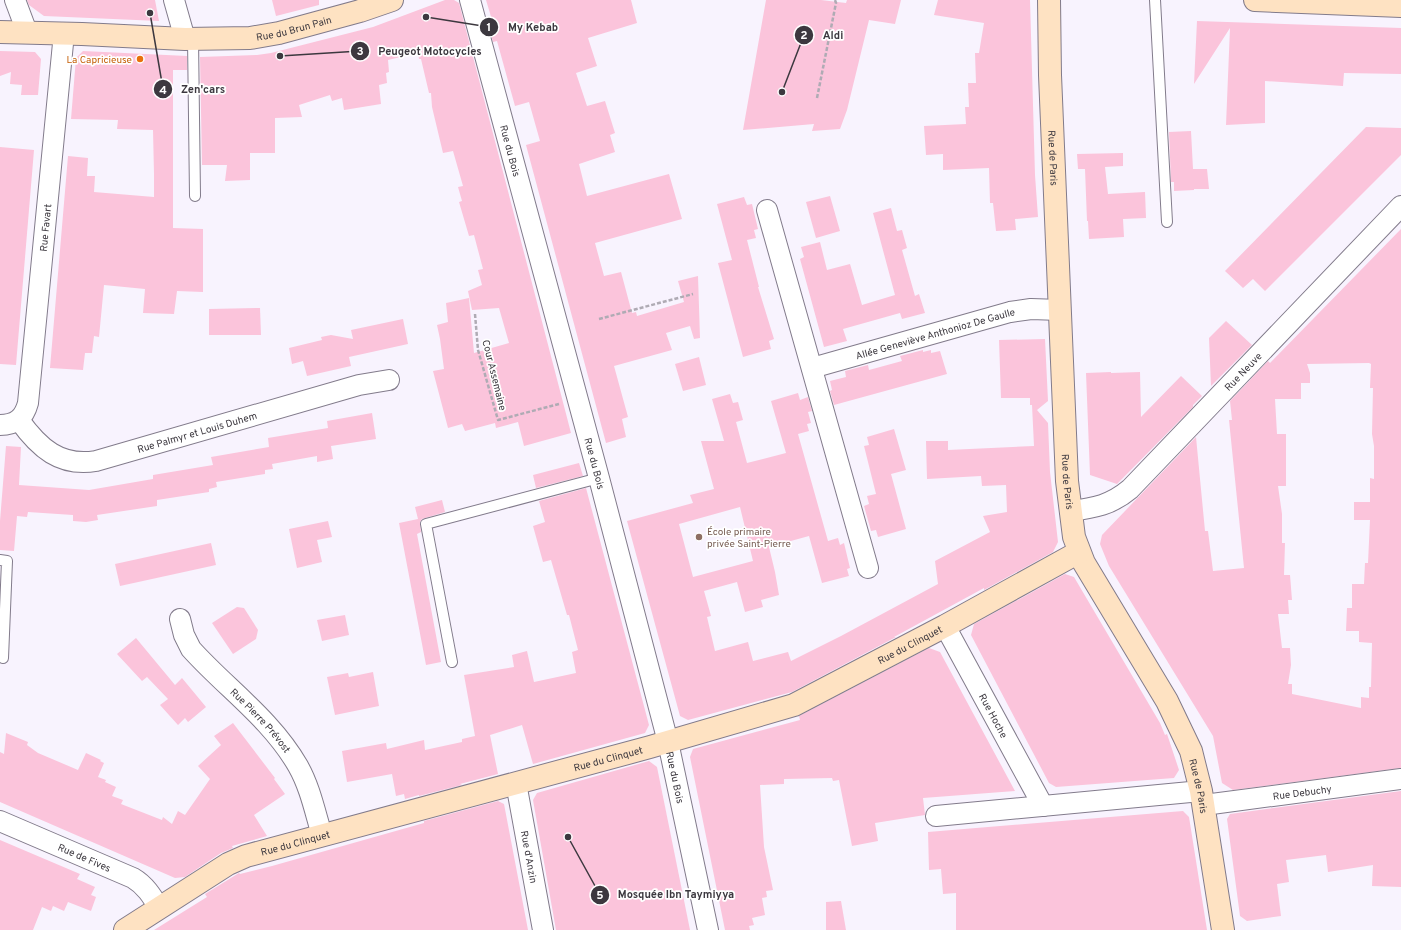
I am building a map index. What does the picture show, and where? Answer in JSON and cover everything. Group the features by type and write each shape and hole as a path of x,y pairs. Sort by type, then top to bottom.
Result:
{"main road":[{"name":"Rue du Brun Pain","path":"0,32 189,39 220,39 265,36 333,19 392,0"},
{"name":"Rue de Paris","path":"1048,0 1067,481 1074,537 1079,552 1090,575 1176,719 1191,750 1202,798 1223,930"},
{"path":"1255,0 1401,6"},
{"name":"Rue du Clinquet","path":"125,930 235,860 246,856 668,742 794,705 945,626 1079,552"}],"street":[{"path":"15,0 27,32"},
{"path":"174,0 189,39"},
{"name":"Rue du Bois","path":"470,0 600,478 668,742 708,930"},
{"name":"Rue Favart","path":"19,420 25,413 28,403 64,34"},
{"name":"Rue Neuve","path":"1070,511 1088,509 1107,504 1119,498 1130,489 1401,206"},
{"path":"767,210 868,568"},
{"name":"Allée Geneviève Anthonioz De Gaulle","path":"812,368 1010,312 1060,310"},
{"name":"Rue Palmyr et Louis Duhem","path":"19,420 32,437 51,453 62,459 75,463 96,462 360,386 389,380"},
{"path":"0,425 10,424 19,420"},
{"name":"Rue Pierre Prévost","path":"180,619 184,635 191,649 257,714 292,757 305,780 322,835"},
{"name":"Rue Hoche","path":"945,626 1043,806"},
{"name":"Rue Debuchy","path":"1202,798 1401,779"},
{"name":"Rue d'Anzin","path":"516,783 543,930"},
{"path":"936,816 1043,806 1202,798"},
{"name":"Rue de Fives","path":"0,821 133,878 150,894 159,908"}],"lane":[{"path":"1155,0 1167,222"},
{"path":"189,39 195,196"},
{"path":"452,662 426,524 600,478"},
{"path":"0,560 7,561 3,658"}],"path":[{"path":"818,98 836,3 835,0"},
{"path":"599,319 693,294"},
{"name":"Cour Assemaine","path":"475,314 478,350 498,420 564,403"}],"building":[{"path":"27,0 155,0 159,21 44,16 29,5"},
{"path":"272,0 319,0 319,5 276,16"},
{"path":"445,0 454,0 459,3 571,433 524,446 518,422 496,428 495,423 465,431 462,424 448,428 433,371 444,369 437,325 448,322 446,303 469,298 474,353 509,343 499,308 472,310 468,291 482,285 478,270 483,269 474,235 469,236 459,202 462,201 458,187 463,186 453,151 443,153 432,107 431,93 429,93 421,59 419,59 418,53 388,60 389,72 386,73 387,83 379,85 381,104 344,110 342,98 332,101 330,95 299,105 302,117 275,118 275,153 250,153 250,180 225,181 227,165 202,165 200,57 257,55 271,53 373,27"},
{"path":"486,0 631,0 637,23 588,38 597,66 576,73 587,106 605,101 615,133 610,135 615,152 579,164 587,196 669,174 682,219 595,243 604,276 621,272 632,313 636,312 637,316 684,302 678,281 698,276 700,338 694,339 690,326 666,333 672,350 614,366 628,417 622,419 626,437 606,443 526,145 540,141 529,102 515,106 497,41 493,42 486,17 492,20"},
{"path":"766,0 821,0 846,3 847,0 901,0 895,24 869,20 847,110 840,129 812,131 814,124 743,130"},
{"path":"938,0 1030,0 1035,175 1038,217 1015,219 1016,230 996,231 993,203 990,203 989,168 943,170 943,154 926,155 924,126 966,124 965,107 969,107 968,83 976,83 975,53 979,53 984,23 934,15"},
{"path":"1197,21 1401,28 1401,74 1344,73 1343,86 1265,81 1265,123 1226,125 1230,28 1194,84"},
{"path":"0,51 35,52 41,59 38,95 21,95 22,85 10,84 11,72 0,76"},
{"path":"83,51 187,56 187,70 173,70 173,228 203,229 203,292 177,291 174,314 143,313 145,289 104,285 99,337 94,336 92,353 85,353 83,370 50,368 68,156 88,158 87,176 95,176 94,192 154,197 154,174 153,130 117,129 118,120 71,119 76,58"},
{"path":"1366,127 1401,128 1401,155 1265,291 1253,279 1243,288 1225,271"},
{"path":"1191,131 1193,169 1207,169 1209,189 1174,191 1174,182 1171,182 1169,132"},
{"path":"0,147 34,150 16,365 0,364"},
{"path":"1123,153 1123,166 1105,167 1108,194 1145,192 1146,218 1123,219 1124,237 1089,239 1085,169 1078,169 1077,154"},
{"path":"830,196 840,231 816,238 806,202"},
{"path":"744,197 747,205 752,204 758,229 754,230 756,238 747,240 758,287 774,339 769,341 771,349 743,357 718,263 732,260 717,204"},
{"path":"891,208 897,231 902,230 907,248 902,250 915,296 919,294 925,313 902,319 900,313 843,329 847,341 824,347 800,259 804,257 801,247 820,242 827,270 850,264 862,305 895,295 873,213"},
{"path":"1401,229 1401,768 1233,790 1222,783 1213,736 1109,566 1100,544 1102,535 1196,437 1205,531 1208,531 1213,571 1244,568 1229,420 1232,420 1230,401 1268,361 1270,363","holes":["1307,364 1371,364 1370,388 1373,388 1372,434 1374,446 1374,479 1370,478 1370,502 1354,502 1354,520 1370,520 1368,563 1365,563 1364,584 1352,584 1352,608 1347,608 1346,631 1359,631 1359,642 1372,643 1371,687 1369,687 1369,698 1361,697 1361,708 1292,694 1292,684 1288,684 1291,665 1290,648 1282,648 1278,614 1289,614 1288,600 1292,600 1290,575 1284,575 1285,543 1282,543 1282,514 1278,486 1286,486 1286,434 1277,434 1275,399 1301,399 1301,383 1310,383 1310,373"]},
{"path":"260,308 261,335 209,335 209,309"},
{"path":"403,319 408,344 349,357 351,366 307,376 303,361 292,364 289,348 322,340 321,337 331,335 353,339 351,330"},
{"path":"1226,321 1252,345 1211,386 1209,338"},
{"path":"1045,339 1048,401 1037,410 1048,423 1050,472 1058,542 1053,552 792,692 688,720 680,716 627,521 693,503 690,495 714,489 701,441 724,441 712,399 730,394 733,403 738,402 743,420 736,422 747,463 786,453 771,401 798,393 800,400 808,397 812,411 808,412 811,423 807,424 809,431 798,434 828,541 838,538 840,545 844,543 850,568 847,569 849,576 822,583 809,536 769,547 779,595 761,600 763,607 745,612 737,582 704,591 711,616 707,617 715,651 748,642 753,661 788,652 791,661 938,584 935,561 990,532 983,516 1007,512 1006,485 982,486 981,476 927,479 926,441 948,441 948,450 1034,446 1032,405 1030,405 1030,398 1001,398 999,340","holes":["740,507 753,561 693,577 679,524"]},
{"path":"923,350 923,352 931,350 931,353 940,351 947,374 834,405 830,391 832,390 830,381 846,377 845,371 868,365 869,370 902,361 900,356"},
{"path":"699,357 706,385 683,391 675,364"},
{"path":"1140,372 1141,417 1181,376 1202,396 1117,484 1090,475 1086,373"},
{"path":"372,413 376,439 331,446 333,459 317,462 317,456 272,464 273,469 265,470 265,474 216,482 217,487 209,489 209,492 157,500 157,506 97,515 98,520 86,522 73,521 73,515 28,512 27,517 17,516 14,551 0,550 0,521 6,446 21,447 19,485 89,490 153,479 153,475 213,465 211,457 269,447 268,438 328,428 327,421"},
{"path":"894,429 906,470 891,474 906,529 878,537 876,530 871,531 864,506 869,504 867,496 876,494 864,446 869,445 867,437"},
{"path":"579,463 583,476 536,488 533,475"},
{"path":"586,488 649,725 645,733 533,764 522,725 490,735 498,774 460,784 462,785 405,799 404,794 396,796 392,774 347,782 342,751 386,743 387,749 424,740 425,750 462,742 462,739 475,736 464,675 514,667 512,655 527,651 534,682 576,673 572,652 578,650 569,615 567,615 551,560 543,562 533,526 545,522 539,501"},
{"path":"442,500 445,512 422,519 420,522 421,532 417,534 441,662 426,665 399,523 418,519 415,507"},
{"path":"328,521 332,537 317,540 322,562 297,568 289,529"},
{"path":"211,543 216,565 120,586 115,564"},
{"path":"1065,574 1074,577 1160,723 1165,735 1167,734 1179,770 1174,778 1056,787 1049,783 971,635 974,624"},
{"path":"237,607 244,608 258,630 256,639 233,654 212,623"},
{"path":"345,615 349,635 322,641 317,620"},
{"path":"136,638 175,685 182,678 206,707 188,722 185,718 178,725 160,705 168,699 147,677 142,681 117,654"},
{"path":"929,648 940,652 1015,791 923,798 925,815 875,823 878,841 852,846 839,780 833,781 832,778 784,779 784,784 760,785 764,847 773,890 766,891 767,897 762,898 765,915 752,918 754,925 749,926 750,930 725,930 690,757 693,749 800,720 799,716"},
{"path":"373,672 379,706 335,715 327,677 348,673 349,677"},
{"path":"233,723 275,778 274,779 285,794 254,815 267,836 232,846 233,848 221,853 185,877 175,878 0,802 0,752 4,754 6,733 28,742 27,745 38,753 78,770 86,753 101,760 100,761 104,763 98,777 106,780 105,782 116,787 112,796 123,800 121,804 162,820 163,817 172,824 178,811 185,815 210,779 198,766 221,745 214,736"},
{"path":"649,761 657,767 690,930 556,930 533,800 537,793"},
{"path":"1401,791 1401,887 1372,886 1373,865 1328,872 1326,855 1286,860 1289,882 1277,884 1281,916 1247,921 1240,916 1227,819 1230,814"},
{"path":"498,801 504,804 528,930 154,930 207,897 205,894 239,873 272,866 424,823 424,821"},
{"path":"1183,811 1189,817 1207,930 956,930 956,893 943,894 941,869 929,870 928,832"},
{"path":"0,840 80,874 77,879 95,887 91,895 96,897 91,911 68,902 64,911 53,906 51,911 42,907 33,930 0,930"},
{"path":"841,901 846,930 826,930 826,902"}],"place":[{"name":"Zen'cars","path":"150,13"},
{"name":"My Kebab","path":"426,17"},
{"name":"Peugeot Motocycles","path":"280,56"},
{"name":"La Capricieuse","path":"140,59"},
{"name":"Aldi","path":"782,92"},
{"name":"École primaire privée Saint-Pierre","path":"699,537"},
{"name":"Mosquée Ibn Taymiyya","path":"568,837"}]}
